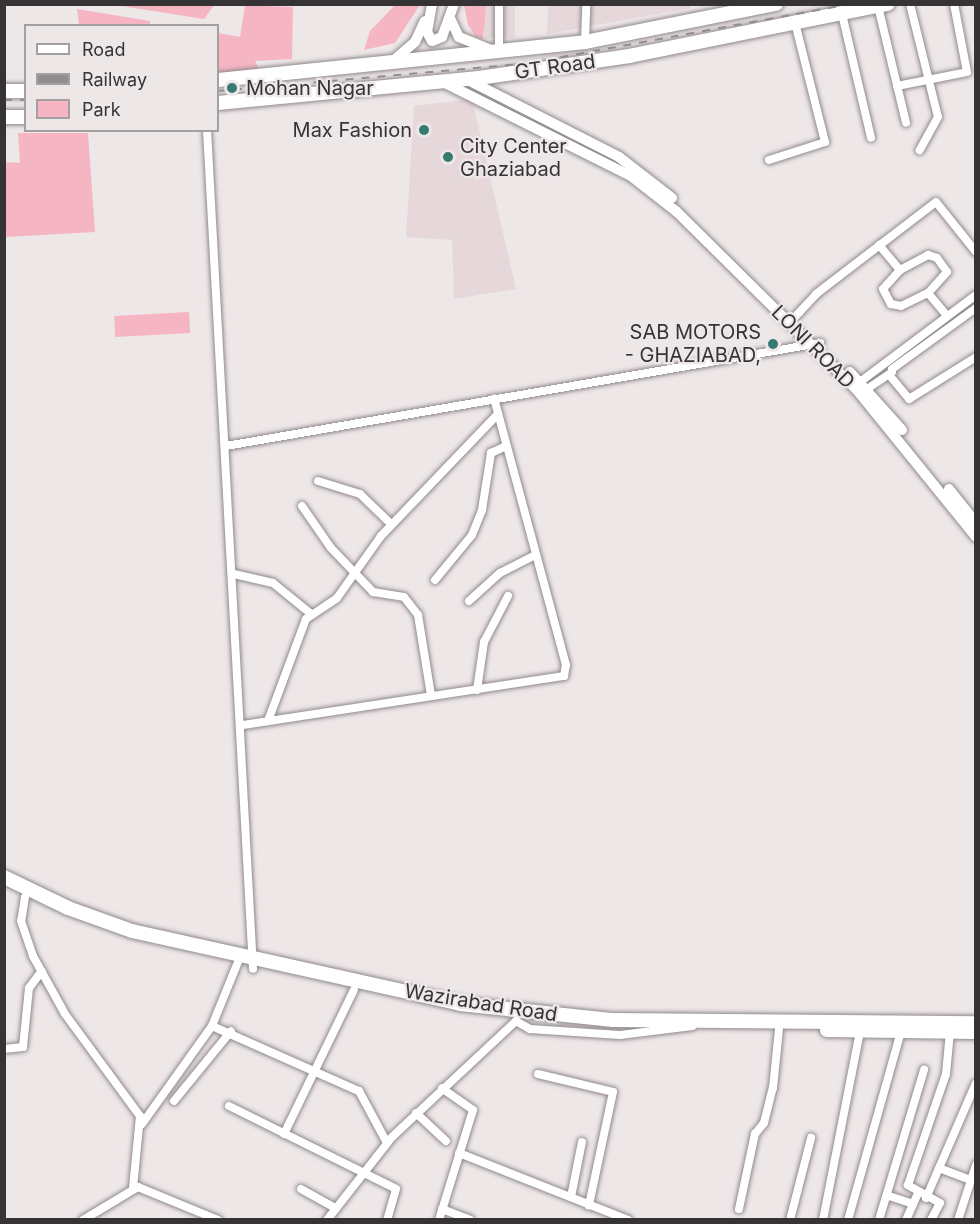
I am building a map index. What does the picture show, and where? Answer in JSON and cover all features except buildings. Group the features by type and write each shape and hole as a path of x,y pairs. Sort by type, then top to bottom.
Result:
{"highway":[{"name":"GT Road","path":"219,80 585,42 776,4"},
{"name":"GT Road","path":"219,103 465,78 630,56 883,5"},
{"path":"4,91 24,91"},
{"path":"4,117 24,117"},
{"name":"Wazirabad Road","path":"4,877 68,908 132,931 246,963 516,1017 975,1023"},
{"name":"Wazirabad Road","path":"4,886 26,897 124,935 354,990 516,1017 779,1029 975,1032"}],"street":[{"path":"431,4 427,33 432,41 442,37 454,4"},
{"path":"390,63 415,42 431,4"},
{"path":"450,18 459,37 499,51 499,4"},
{"path":"585,42 586,4"},
{"path":"910,4 937,120 920,150"},
{"path":"897,86 969,70 954,4"},
{"path":"883,5 906,123"},
{"path":"842,14 871,138"},
{"path":"769,160 825,142 795,23"},
{"path":"465,78 634,173"},
{"path":"436,80 468,90 634,173"},
{"path":"133,1188 142,1124 212,1026 246,963 243,725 207,132"},
{"name":"LONI ROAD","path":"634,173 794,318 894,432 975,537"},
{"path":"794,318 879,244 938,202 975,252"},
{"path":"879,244 900,270"},
{"name":"LONI ROAD","path":"724,253 816,344 863,386 975,523"},
{"path":"928,255 937,258 947,272 928,293 901,306 891,303 883,289 900,270 928,255"},
{"path":"928,293 947,316"},
{"path":"886,371 947,316 975,295"},
{"path":"863,386 975,308"},
{"path":"226,446 816,344"},
{"path":"886,371 909,399 975,357"},
{"path":"243,725 431,695 558,679 566,671 494,399"},
{"path":"268,721 293,646 311,614 337,598 352,569 391,524 498,414"},
{"path":"435,580 472,535 482,510 491,453 506,446"},
{"path":"318,481 360,494 391,524"},
{"path":"302,506 373,592 404,597 418,615 431,695"},
{"path":"469,601 500,573 534,556"},
{"path":"234,574 273,583 311,614"},
{"path":"477,690 484,642 508,596"},
{"path":"26,897 24,934 42,971 142,1124"},
{"path":"4,1054 5,1049 23,1047 29,988 42,971"},
{"path":"284,1134 313,1070 354,990"},
{"path":"327,1220 333,1207 387,1143 516,1017"},
{"path":"212,1026 231,1031 362,1094 387,1143"},
{"path":"739,1209 755,1134 764,1123 776,1078 779,1029"},
{"path":"174,1101 231,1031"},
{"path":"823,1220 860,1031"},
{"path":"848,1220 901,1031"},
{"path":"931,1220 940,1203 922,1197 908,1185 946,1074 950,1032"},
{"path":"879,1220 890,1196 924,1070"},
{"path":"538,1074 613,1092 589,1205"},
{"path":"176,1075 186,1088"},
{"path":"906,1220 913,1204 922,1197 939,1168 975,1083"},
{"path":"439,1220 473,1110 442,1088"},
{"path":"229,1106 363,1172 398,1192 387,1219"},
{"path":"416,1113 446,1141"},
{"path":"790,1220 811,1138"},
{"path":"571,1197 582,1142"},
{"path":"459,1153 628,1220"},
{"path":"958,1220 975,1165"},
{"path":"939,1168 970,1180"},
{"path":"83,1220 133,1188 190,1204 218,1220"},
{"path":"301,1189 333,1207"},
{"path":"890,1196 913,1204"},
{"path":"442,1209 470,1220"}],"shaded area":[{"path":"484,5 515,5 515,38 484,38"},
{"path":"548,5 690,5 690,8 547,34"},
{"name":"City Center Ghaziabad","path":"472,99 516,289 454,299 452,240 406,237 414,106"}],"green space":[{"path":"396,4 420,5 395,43 364,50 370,31"},
{"path":"115,5 214,5 204,19"},
{"path":"245,5 293,7 292,59 255,61 263,76 219,80 219,33 240,37"},
{"path":"464,5 486,5 483,39 476,37 468,25"},
{"path":"77,9 150,21 150,24 79,24"},
{"path":"18,133 88,133 95,232 5,237 5,162 20,163"},
{"path":"189,312 190,333 115,337 114,316"}],"railway":[{"path":"219,91 529,63 851,4"},
{"path":"4,100 24,100"}],"place":[{"name":"Mohan Nagar","path":"232,88"},
{"name":"Max Fashion","path":"424,130"},
{"name":"City Center Ghaziabad","path":"448,157"},
{"name":"SAB MOTORS - GHAZIABAD,","path":"773,344"}]}
